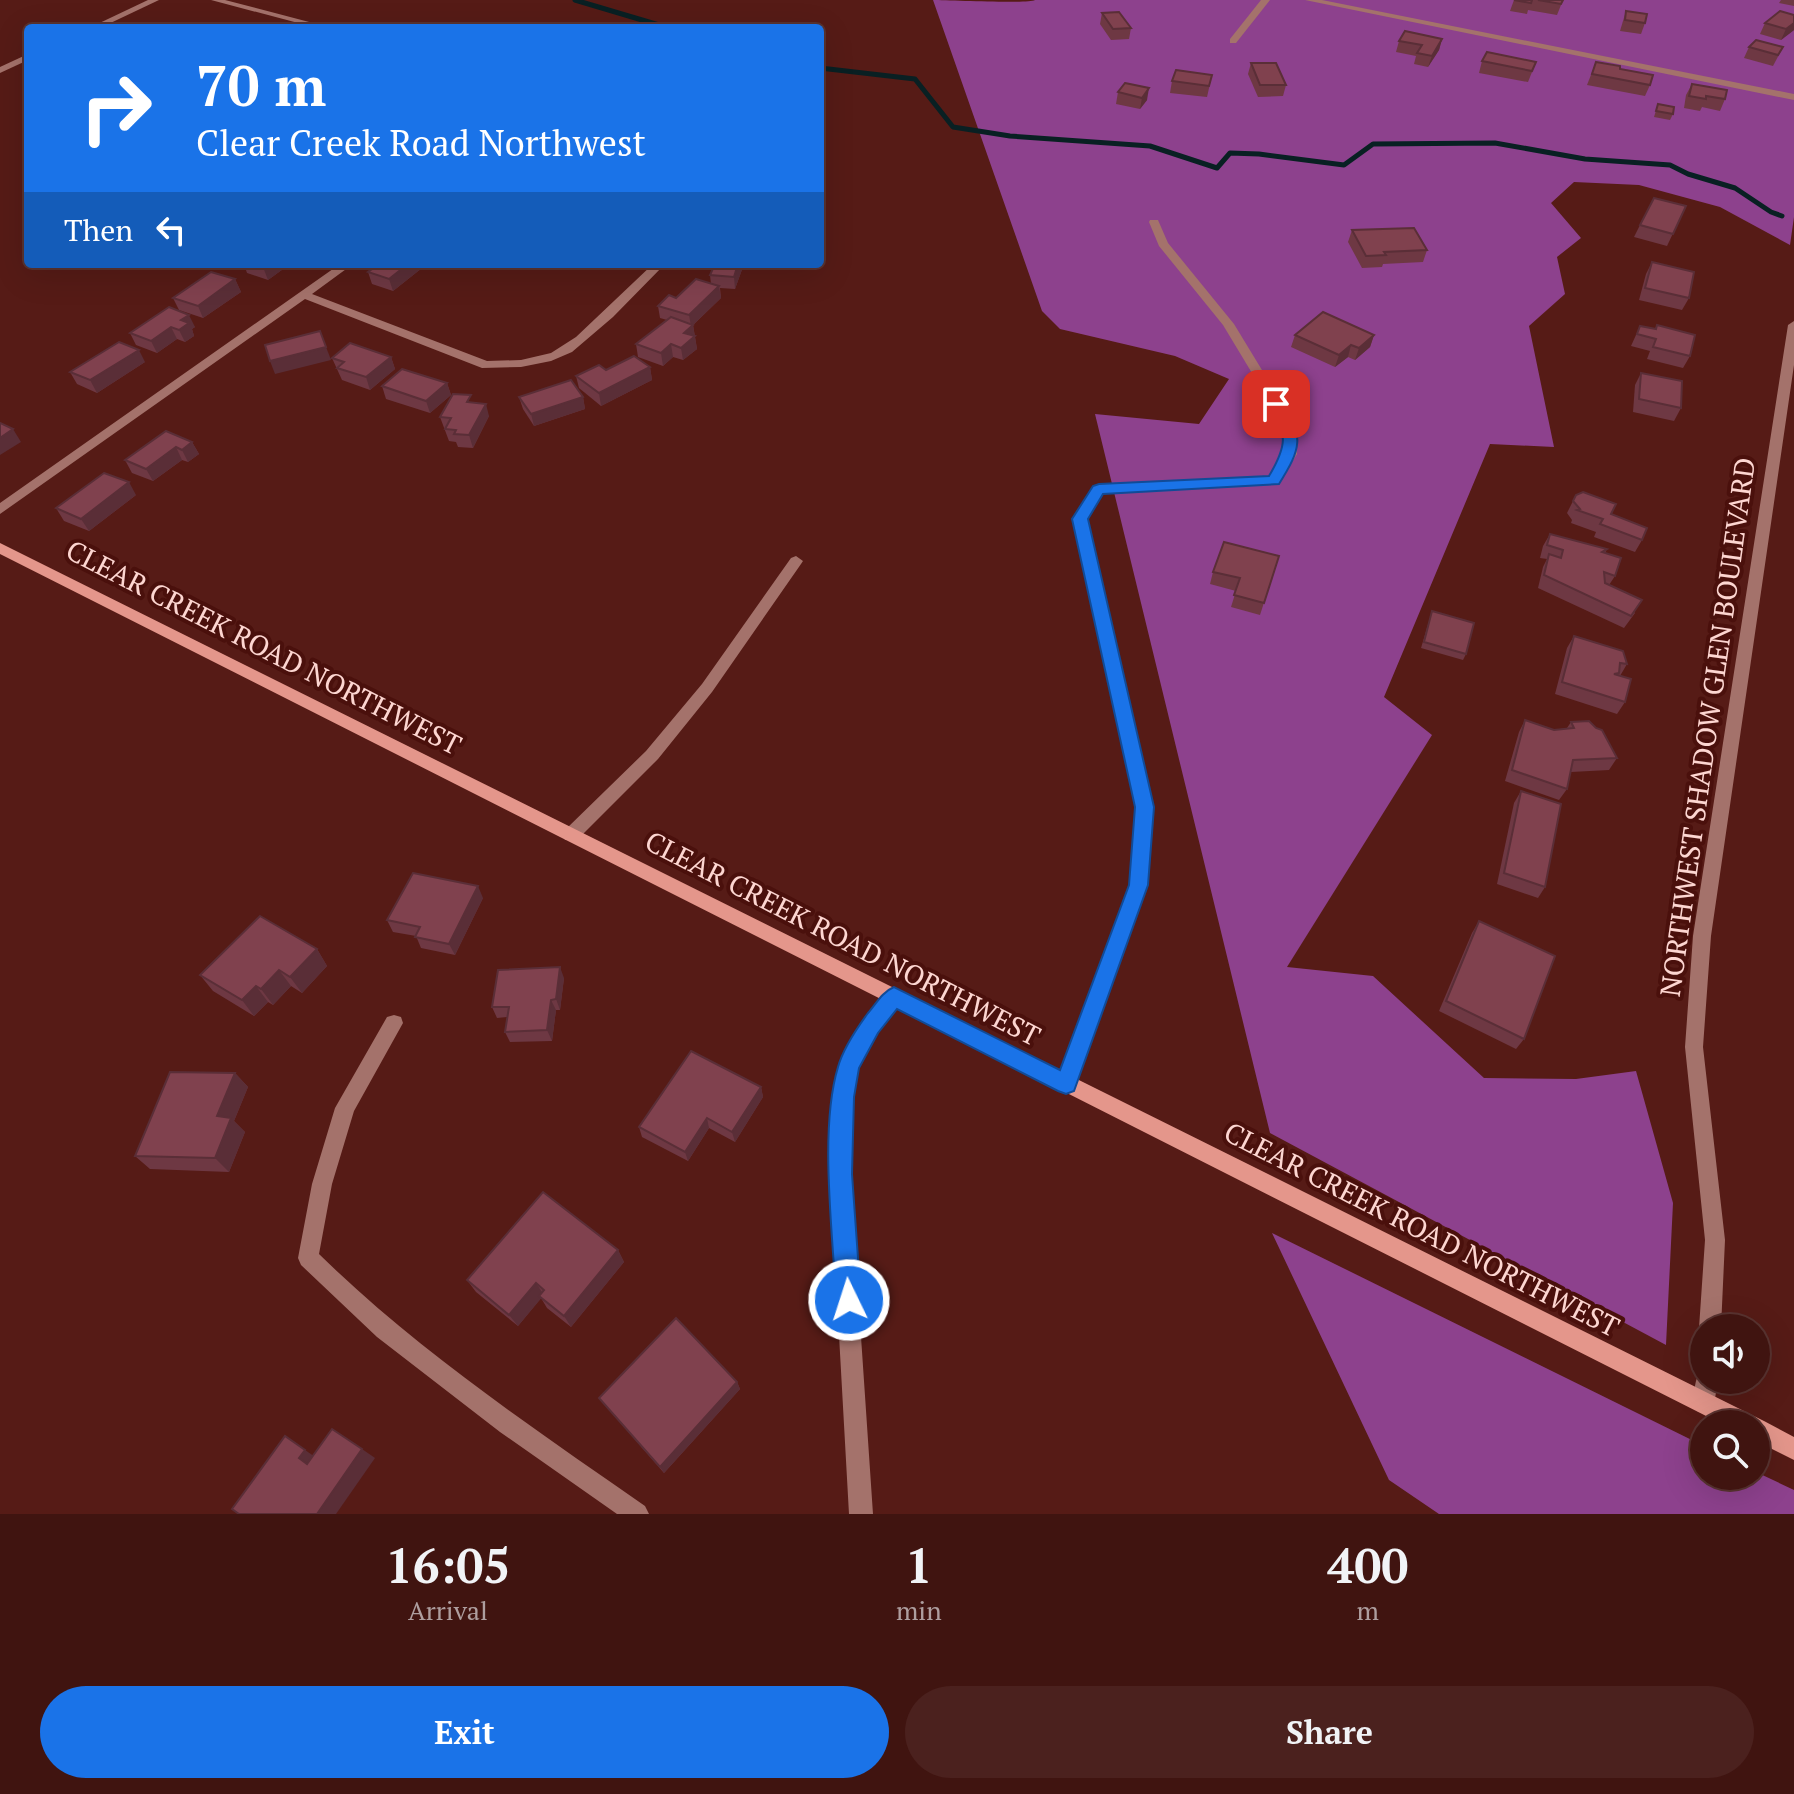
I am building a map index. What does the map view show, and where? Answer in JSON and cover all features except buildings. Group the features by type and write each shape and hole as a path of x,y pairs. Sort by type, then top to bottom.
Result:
{"main road":[{"name":"CLEAR CREEK ROAD NORTHWEST","path":"0,548 1719,1410"},
{"path":"1770,1436 1794,1449"}],"street":[{"path":"102,24 155,0"},
{"path":"215,0 312,24"},
{"path":"1233,41 1266,0"},
{"path":"1309,0 1794,97"},
{"path":"0,70 24,59"},
{"path":"1066,1084 1139,885 1145,807 1080,519 1099,489 1274,480 1290,454 1290,426 1228,324 1163,244 1154,222"},
{"path":"0,510 341,268"},
{"path":"304,295 486,365 517,364 556,355 577,341 655,268"},
{"name":"NORTHWEST SHADOW GLEN BOULEVARD","path":"1711,1314 1715,1240 1694,1047 1702,936 1794,325"},
{"path":"571,835 652,755 707,688 796,561"},
{"path":"861,1514 840,1174 843,1097 849,1066 858,1046 894,997"},
{"path":"394,1023 345,1108 322,1184 308,1258 356,1307 436,1372 637,1514"},
{"path":"1705,1403 1706,1394"}],"shaded area":[{"path":"933,0 1794,0 1794,217 1790,245 1720,207 1639,185 1574,182 1551,203 1581,238 1557,257 1565,294 1529,326 1554,447 1490,444 1384,697 1432,735 1287,967 1373,976 1484,1078 1576,1079 1636,1071 1673,1203 1666,1345 1270,1133 1095,414 1199,424 1229,379 1175,356 1060,329 1042,311"},
{"path":"1272,1233 1690,1439 1690,1490 1770,1490 1770,1479 1794,1490 1794,1514 1439,1514 1389,1480"}],"waterway":[{"path":"575,0 656,24"},
{"path":"824,68 915,79 953,127 1010,136 1150,146 1217,168 1230,153 1344,165 1373,144 1495,143 1585,159 1670,165 1688,174 1735,188 1782,216"}],"route":[{"path":"849,1300 840,1174 843,1097 849,1066 871,1027 894,997 1066,1084 1139,885 1145,807 1080,519 1099,489 1274,480 1290,454 1290,426 1276,404"}]}
